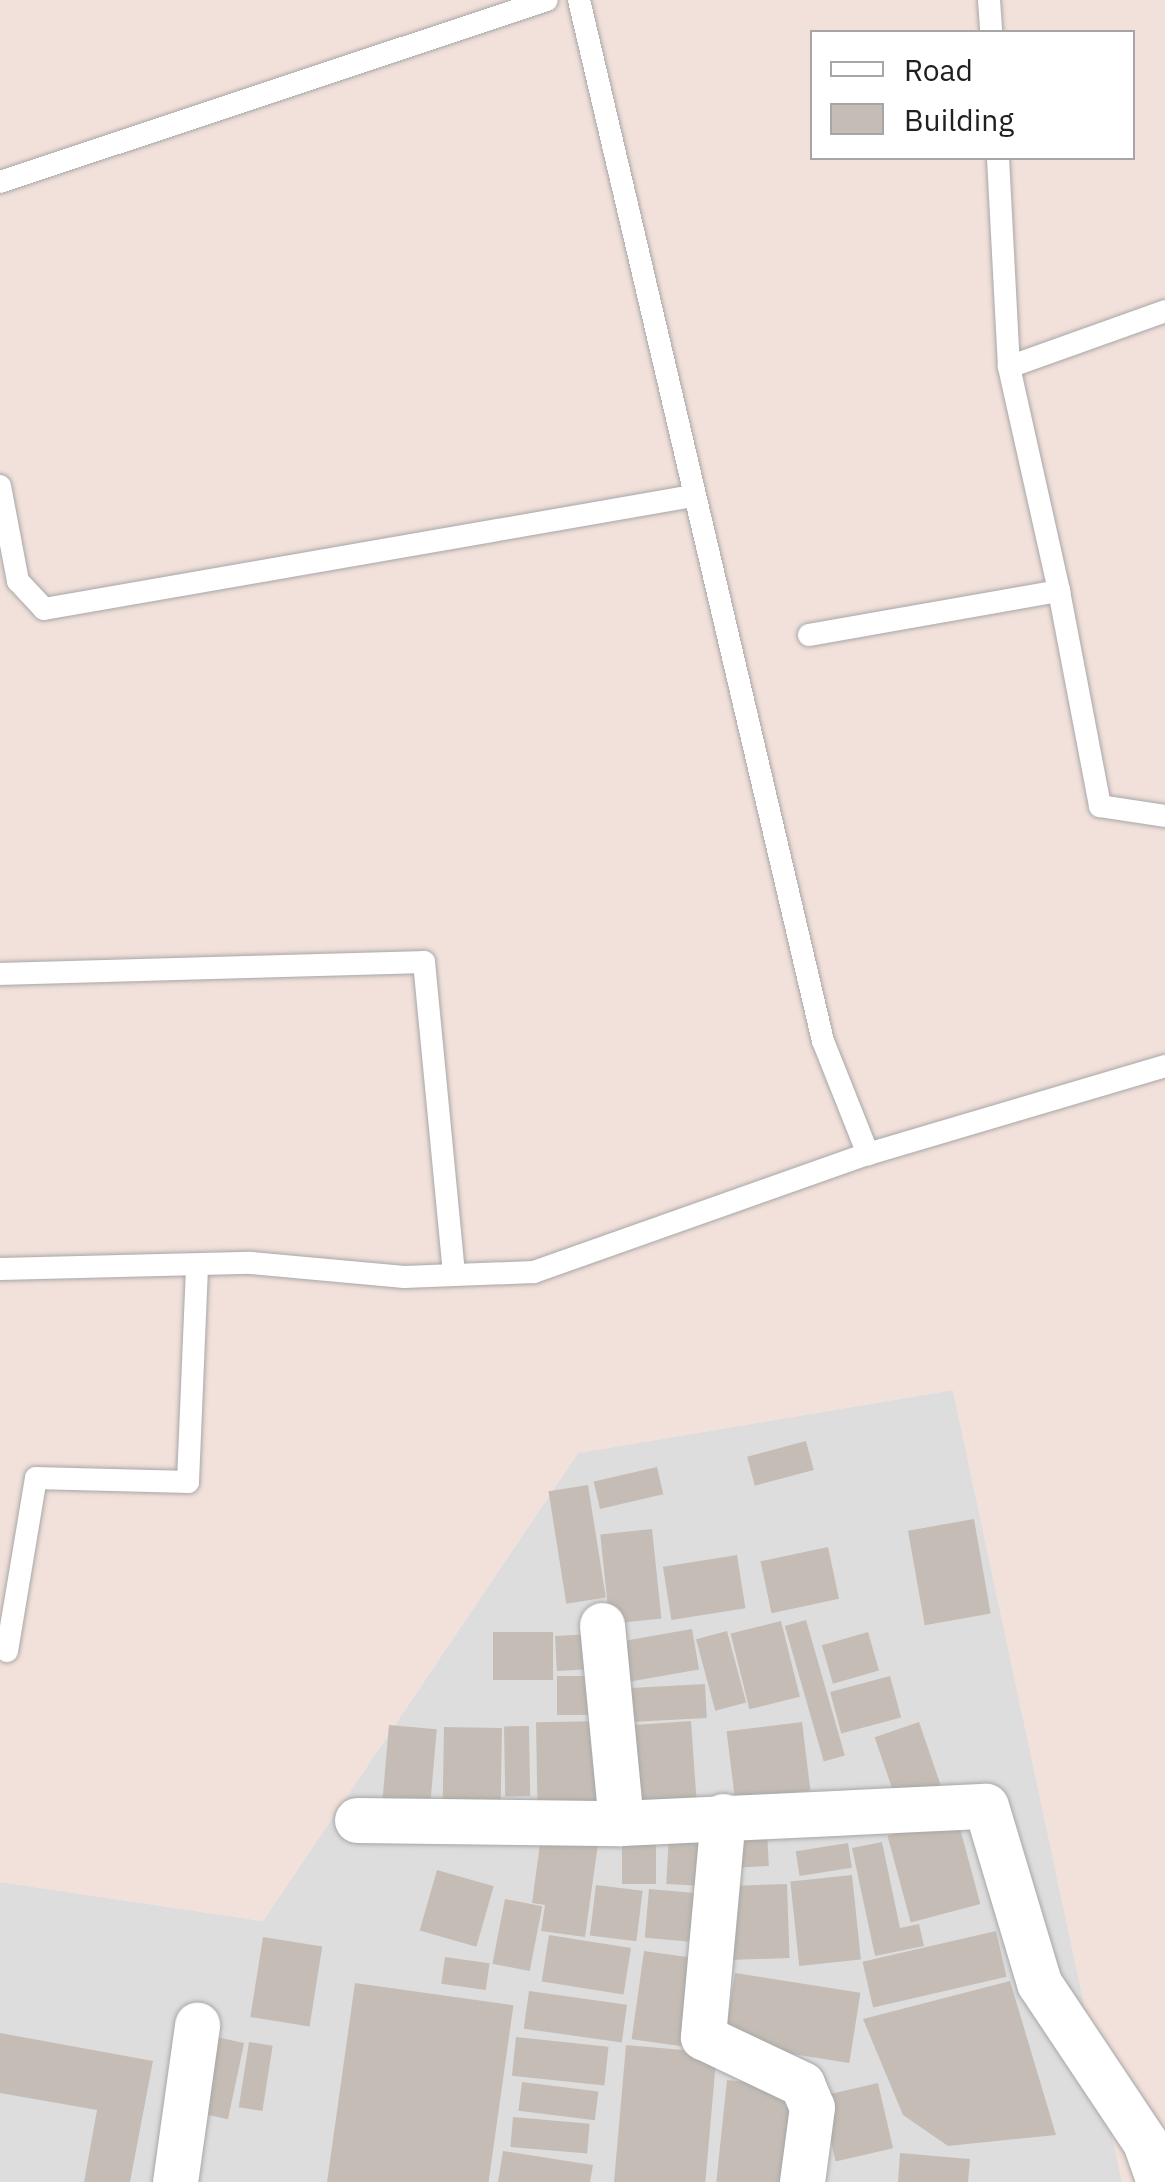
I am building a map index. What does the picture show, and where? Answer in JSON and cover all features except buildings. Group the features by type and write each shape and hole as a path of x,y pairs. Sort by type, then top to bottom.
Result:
{"street":[{"path":"602,1625 621,1822"},
{"path":"358,1820 621,1822 986,1806 1039,1983 1144,2142 1160,2182"},
{"path":"723,1816 703,2038 802,2084 812,2107 802,2182"},
{"path":"176,2182 196,2025"}],"lane":[{"path":"469,0 477,23"},
{"path":"0,182 547,0"},
{"path":"578,0 823,1040 868,1154"},
{"path":"990,0 991,30"},
{"path":"998,160 1008,367 1059,591 1100,806 1165,816"},
{"path":"1008,367 1165,310"},
{"path":"0,486 18,580 44,609 694,496"},
{"path":"809,636 1059,591"},
{"path":"0,974 424,962 454,1275"},
{"path":"0,1269 251,1263 404,1277 534,1272 868,1154 1165,1066"},
{"path":"7,1651 36,1478 188,1482 197,1265"}],"shaded area":[{"path":"0,0 1165,0 1165,2182 1122,2182 953,1390 578,1453 263,1921 0,1882"},
{"path":"953,1390 1122,2182 0,2182 0,1882 263,1921 578,1453"}]}
